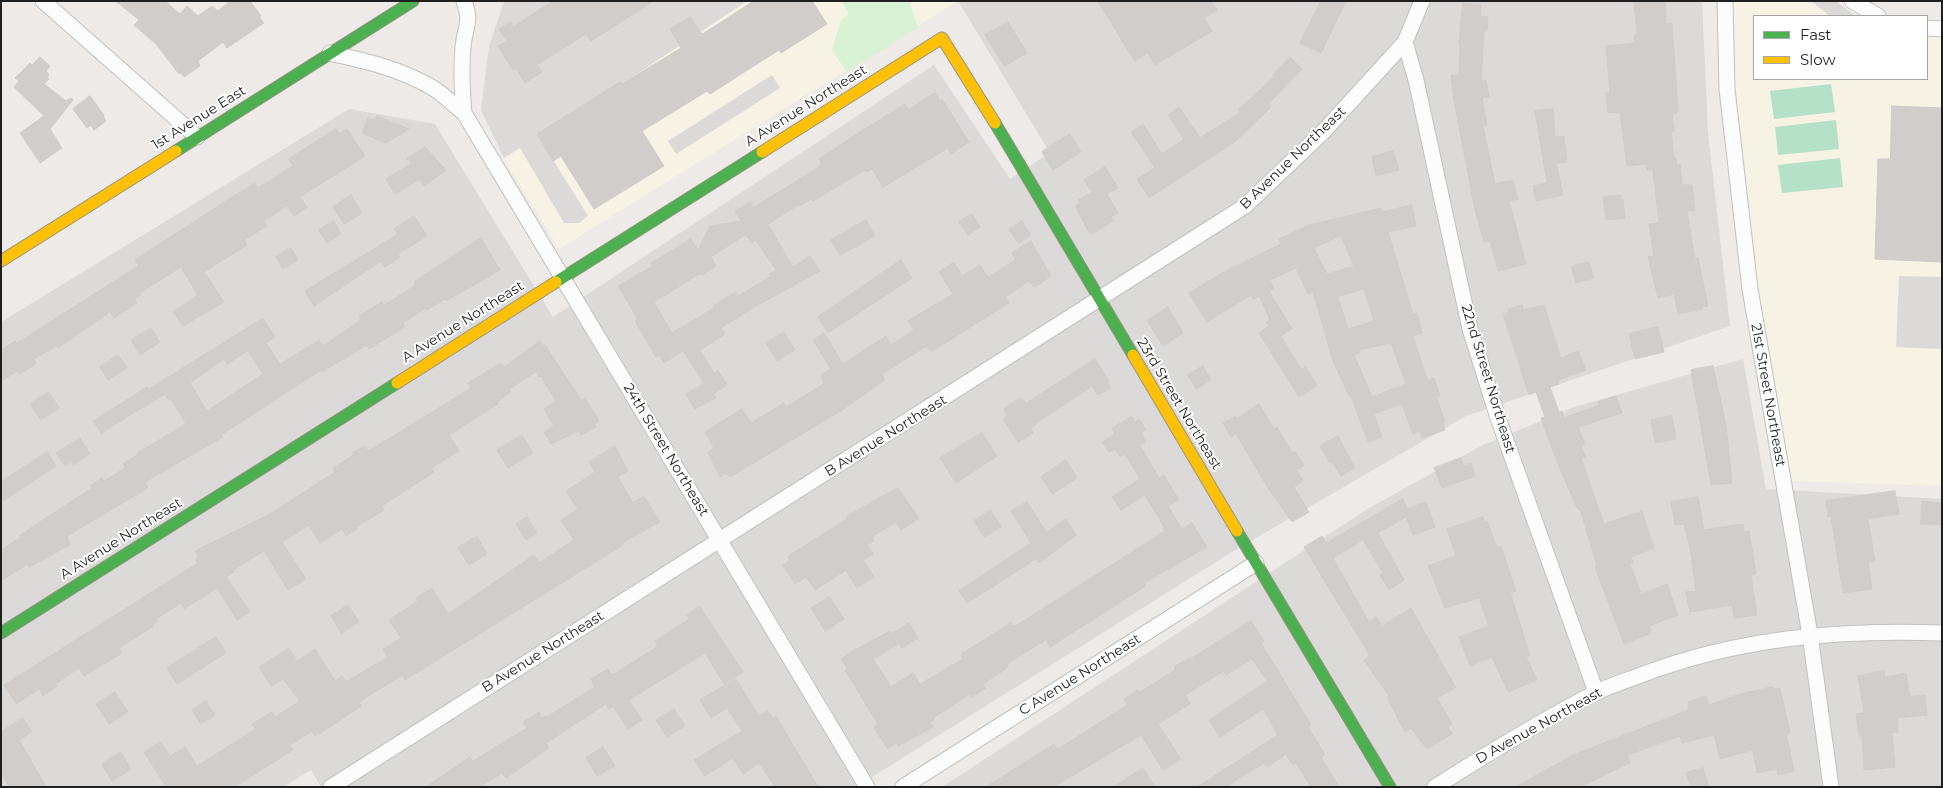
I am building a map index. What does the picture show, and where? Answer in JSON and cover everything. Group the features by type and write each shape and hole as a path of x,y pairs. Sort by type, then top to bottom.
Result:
{"street":[{"path":"43,1 198,137"},
{"name":"1st Avenue East","path":"1,261 413,1"},
{"name":"24th Street Northeast","path":"464,1 470,16 463,45 462,84 464,114"},
{"path":"1405,42 1422,1"},
{"name":"21st Street Northeast","path":"1725,1 1727,89 1750,289 1810,635 1831,787"},
{"path":"1852,1 1876,15"},
{"path":"1928,28 1942,29"},
{"name":"A Avenue Northeast","path":"1,632 942,38"},
{"name":"23rd Street Northeast","path":"942,38 1002,133 1390,787"},
{"name":"B Avenue Northeast","path":"331,787 1100,301 1245,206 1323,132 1405,42"},
{"name":"22nd Street Northeast","path":"1405,42 1416,80 1470,329 1498,418 1596,692"},
{"name":"24th Street Northeast","path":"330,53 402,72 435,89 464,114 867,787"},
{"name":"C Avenue Northeast","path":"903,787 1256,563"},
{"name":"D Avenue Northeast","path":"1435,787 1501,745 1596,692 1702,654 1733,647 1810,635 1881,631 1942,633"}],"shaded area":[{"path":"504,1 747,1 622,84 620,83 538,136 588,216 579,223 564,223 520,148 504,158 481,110 489,46"},
{"path":"746,1 958,1 559,249 503,157"},
{"path":"958,1 1702,1 1708,132 1730,326 1466,416 1232,552 856,787 321,787 311,770 283,787 1,787 1,322 349,109 435,124 553,317 934,65 1010,179 1050,153"},
{"path":"1725,1 1852,1 1876,15 1753,15 1753,80 1928,80 1928,28 1942,29 1942,486 1789,481 1759,342"},
{"path":"1811,1 1836,1 1855,15 1829,15"},
{"path":"772,75 780,88 676,154 668,141"},
{"path":"1899,276 1942,277 1942,349 1896,347"},
{"path":"1743,359 1766,489 1942,499 1942,787 942,787 1369,508 1481,446 1574,407"}],"green space":[{"path":"842,1 909,1 918,28 847,72 832,50 841,20 849,14"},
{"path":"1831,84 1835,112 1774,119 1770,91"},
{"path":"1836,120 1839,149 1778,155 1775,127"},
{"path":"1840,158 1843,187 1782,193 1778,165"}],"building":[{"path":"116,1 165,1 180,14 187,6 198,16 212,6 218,11 230,1 250,1 264,23 227,48 223,42 198,61 200,66 184,77 181,73 179,74 156,44 134,25 139,20"},
{"path":"553,1 654,1 591,41 586,34 537,65 542,72 525,83 516,68 513,70 498,46 507,41 499,29 511,22 514,26"},
{"path":"754,1 812,1 827,24 781,53 779,50 710,94 707,91 642,131 664,166 594,209 561,156 553,161 537,134 620,82 622,84 681,48 670,29 690,17 702,34"},
{"path":"1098,1 1211,1 1217,10 1204,18 1212,31 1155,65 1148,53 1135,61"},
{"path":"1321,1 1346,1 1321,53 1300,43"},
{"path":"1634,1 1665,1 1666,24 1672,23 1678,112 1672,114 1674,131 1671,131 1674,158 1676,158 1677,165 1680,165 1682,185 1692,185 1695,211 1687,211 1695,259 1698,258 1708,306 1702,307 1703,309 1678,314 1674,294 1658,298 1648,257 1654,256 1649,224 1659,223 1653,170 1647,170 1646,164 1627,166 1620,112 1608,113 1606,93 1610,93 1606,46 1635,43 1634,35 1637,35"},
{"path":"1463,3 1481,5 1480,16 1488,17 1487,31 1484,31 1481,81 1486,80 1489,97 1482,98 1487,126 1483,126 1495,184 1513,180 1518,199 1509,201 1526,264 1498,271 1490,241 1484,242 1475,210 1454,101 1451,75 1459,75 1459,45"},
{"path":"1008,22 1027,53 1004,66 985,35"},
{"path":"40,57 50,66 46,71 49,79 44,84 66,101 71,98 73,100 50,129 62,148 40,163 20,133 44,116 14,87 19,81 15,78 30,63 32,65"},
{"path":"1290,57 1302,69 1268,104 1271,107 1236,141 1149,198 1137,179 1155,168 1131,132 1143,124 1162,154 1184,139 1168,115 1179,107 1200,138 1241,112 1239,109 1275,76 1273,75"},
{"path":"935,93 940,101 942,99 969,142 951,154 948,148 883,187 872,169 867,172 865,170 813,201 812,199 798,205 768,224 793,267 810,256 820,271 756,306 721,328 725,334 700,350 714,373 718,371 727,385 713,394 716,398 695,409 686,394 704,383 683,351 664,363 660,355 656,357 635,321 638,319 618,286 653,266 651,263 691,239 698,250 710,226 741,221 735,211 750,202 753,207 756,206 816,169 822,164 819,159 905,104 908,109","holes":["746,235 752,243 756,240 776,270 769,274 771,276 738,296 735,292 713,306 714,308 672,333 654,302 716,266 711,257"]},
{"path":"90,96 104,115 106,121 94,130 91,125 87,128 73,109"},
{"path":"1892,106 1942,108 1942,262 1875,259 1878,159 1890,159"},
{"path":"1553,109 1555,137 1564,136 1567,162 1556,163 1563,195 1536,201 1533,186 1547,183 1535,111"},
{"path":"377,116 409,129 386,143 362,133 368,118 375,120"},
{"path":"336,129 340,134 347,129 365,156 300,197 307,207 294,216 287,206 264,221 267,226 244,240 247,245 204,272 224,302 183,326 173,312 198,295 181,267 140,293 141,295 134,299 137,303 114,318 110,312 58,348 56,346 34,359 36,364 19,374 18,371 1,381 1,350 15,341 17,343 139,266 135,260 226,201 255,183 258,188 293,166 289,159"},
{"path":"1070,134 1081,152 1053,170 1042,152"},
{"path":"425,147 446,170 424,186 420,179 395,194 386,179 412,163 407,159"},
{"path":"1393,151 1399,170 1376,176 1372,157"},
{"path":"1105,167 1118,188 1107,194 1118,213 1111,217 1113,221 1092,234 1089,232 1075,206 1080,203 1078,200 1092,192 1084,180"},
{"path":"351,195 362,213 344,224 333,207"},
{"path":"1620,195 1621,200 1623,199 1625,218 1606,220 1603,197"},
{"path":"1412,205 1416,226 1388,232 1413,314 1417,313 1422,333 1413,336 1428,380 1434,378 1440,396 1436,397 1445,421 1443,422 1445,430 1422,438 1420,431 1413,434 1402,404 1374,414 1382,437 1368,442 1351,396 1349,396 1333,361 1313,292 1308,294 1296,268 1270,280 1274,288 1269,291 1292,329 1281,336 1301,369 1306,367 1317,386 1299,397 1259,333 1269,326 1266,322 1270,320 1259,296 1253,299 1251,295 1207,322 1189,293 1229,269 1281,244 1279,239 1309,225 1381,208 1382,212","holes":["1341,236 1354,266 1327,274 1314,248","1364,289 1374,321 1348,329 1338,297","1391,343 1406,384 1372,397 1354,355 1360,353 1360,350"]},
{"path":"972,214 980,227 968,235 959,222"},
{"path":"414,216 427,236 398,254 400,257 385,267 381,261 314,306 305,291 398,234 394,229"},
{"path":"866,220 875,236 840,255 831,240"},
{"path":"334,221 341,234 327,243 319,230"},
{"path":"1022,221 1031,235 1018,243 1009,230"},
{"path":"481,238 500,270 446,301 445,299 427,310 426,308 403,323 405,327 369,349 367,345 322,372 321,370 221,435 223,437 145,482 148,488 67,536 70,545 29,567 28,564 1,581 1,550 21,537 20,535 92,488 90,486 102,478 104,481 125,468 123,464 138,455 137,453 186,424 171,399 169,401 165,394 101,433 93,421 147,387 149,389 263,318 275,337 266,343 280,364 319,340 323,346 361,320 359,316 382,302 384,305 416,285 414,282","holes":["248,351 263,374 207,411 190,383 224,359 227,364"]},
{"path":"1031,241 1051,276 1034,287 1029,281 1005,297 1009,303 931,352 927,346 882,374 885,380 842,410 730,477 727,473 720,477 708,452 714,448 705,432 742,409 751,423 784,403 786,407 824,384 821,375 831,369 813,340 824,333 843,364 886,336 891,345 914,330 908,321 953,294 939,272 954,262 962,276 980,265 988,277 1016,260 1012,253"},
{"path":"291,248 298,260 283,269 276,257"},
{"path":"901,260 912,278 828,333 818,317"},
{"path":"1589,262 1594,278 1576,283 1571,267"},
{"path":"1522,305 1523,310 1544,305 1561,358 1578,351 1586,370 1558,380 1559,384 1550,387 1559,412 1562,411 1564,418 1599,405 1598,402 1616,396 1622,413 1578,427 1585,444 1581,446 1586,457 1581,458 1604,524 1642,511 1654,548 1631,557 1633,563 1630,564 1641,594 1667,584 1678,615 1649,626 1651,633 1624,644 1595,567 1597,566 1581,512 1577,508 1556,459 1541,418 1545,417 1536,392 1529,395 1503,314"},
{"path":"1168,307 1183,333 1163,346 1147,321"},
{"path":"1658,327 1664,352 1635,359 1629,334"},
{"path":"151,328 160,342 140,355 131,340"},
{"path":"784,332 795,350 777,361 766,343"},
{"path":"540,341 543,346 545,345 581,400 585,398 599,421 594,424 596,427 581,435 579,431 551,444 544,432 554,426 544,409 556,401 541,376 539,377 536,372 509,389 511,392 497,402 498,404 449,435 459,451 431,468 434,472 382,506 384,510 356,527 357,529 346,536 342,529 320,543 309,525 282,542 306,579 288,590 264,551 233,570 234,572 226,577 250,612 237,620 217,588 184,609 181,603 156,619 158,621 153,624 154,626 119,648 122,653 84,676 79,668 55,684 57,686 43,696 39,689 16,704 4,685 198,563 195,559 199,557 195,551 270,514 335,472 333,468 354,455 352,453 365,446 368,451 385,441 471,388 468,383 501,363 504,367"},
{"path":"118,355 127,368 108,380 100,367"},
{"path":"1095,359 1109,381 1107,382 1111,388 1098,395 1092,386 1038,422 1031,428 1033,433 1018,442 1003,419 1007,416 1004,408 1021,398 1026,403"},
{"path":"1203,366 1211,380 1196,389 1188,375"},
{"path":"1713,366 1726,425 1732,483 1711,485 1691,370"},
{"path":"49,392 59,408 41,420 30,404"},
{"path":"1259,404 1274,429 1277,427 1292,453 1295,451 1304,466 1296,470 1303,481 1294,487 1309,512 1292,522 1268,488 1236,434 1231,437 1223,423 1236,416 1237,418"},
{"path":"1672,416 1676,439 1655,443 1651,420"},
{"path":"1132,417 1135,422 1139,419 1146,430 1141,433 1146,442 1140,445 1159,478 1164,475 1179,500 1168,506 1182,529 1192,523 1207,547 1144,583 1146,586 1050,647 1046,640 1011,661 1007,665 1009,667 983,684 986,688 972,697 970,694 933,718 934,720 930,722 933,727 898,746 896,743 888,749 875,730 875,726 878,724 845,670 847,668 841,659 890,631 898,644 873,659 891,687 913,673 920,684 963,659 961,654 1011,623 1013,626 1017,625 1165,531 1145,495 1121,510 1112,497 1140,479 1125,454 1120,457 1115,449 1109,452 1102,442 1115,434 1112,428"},
{"path":"982,433 997,456 956,483 940,458"},
{"path":"522,435 533,453 508,468 497,450"},
{"path":"1338,436 1355,468 1341,476 1332,462 1330,463 1320,446"},
{"path":"80,438 90,454 73,465 71,462 65,466 56,453"},
{"path":"615,446 628,471 618,477 633,503 644,496 660,522 622,543 623,545 405,680 402,675 359,702 361,706 330,727 315,736 312,731 290,745 293,750 234,787 166,787 144,752 160,742 170,756 185,747 197,766 256,729 252,724 272,712 275,717 300,701 283,679 271,686 259,667 289,648 297,661 315,649 335,681 342,676 346,682 388,657 383,649 401,638 389,620 418,601 416,598 432,588 448,614 534,555 539,563 574,540 561,520 578,509 566,491 595,472 589,462"},
{"path":"47,452 56,466 1,502 1,482"},
{"path":"1461,458 1464,466 1471,463 1475,476 1442,488 1434,468"},
{"path":"1066,460 1077,478 1052,494 1041,477"},
{"path":"898,488 919,518 901,530 896,522 872,537 874,541 867,545 873,554 863,560 874,577 857,588 846,570 815,590 806,577 795,584 783,565 790,560 788,556 847,519 846,517"},
{"path":"1895,491 1899,514 1868,519 1875,561 1868,562 1872,589 1843,593 1831,516 1828,517 1826,501"},
{"path":"1698,497 1704,530 1743,524 1744,532 1749,531 1756,574 1751,575 1757,615 1734,618 1732,605 1690,612 1686,592 1696,591 1690,548 1684,524 1675,525 1671,502"},
{"path":"1403,499 1407,509 1426,502 1435,527 1413,535 1406,517 1378,533 1404,580 1389,590 1380,575 1383,573 1363,540 1333,558 1369,622 1377,617 1382,626 1411,608 1456,688 1437,698 1452,724 1448,727 1452,734 1427,749 1411,728 1405,732 1387,697 1389,696 1364,660 1369,657 1369,654 1304,547 1322,536 1326,543"},
{"path":"1922,501 1942,503 1942,525 1921,524"},
{"path":"1027,502 1046,532 1066,519 1076,535 1039,563 1036,559 967,603 959,591 1031,543 1011,511"},
{"path":"991,510 1001,527 984,537 974,521"},
{"path":"527,517 537,533 526,540 516,524"},
{"path":"1483,517 1485,522 1487,521 1497,548 1501,546 1516,591 1510,593 1530,656 1526,657 1537,680 1508,692 1492,657 1470,666 1459,637 1489,626 1479,598 1445,608 1428,566 1456,556 1447,529"},
{"path":"477,536 487,554 469,565 458,548"},
{"path":"830,597 844,619 825,631 811,608"},
{"path":"348,605 359,622 341,633 331,616"},
{"path":"700,607 743,672 724,684 705,653 629,700 642,720 628,729 613,706 609,709 606,704 546,743 549,748 506,778 502,773 479,787 426,787 470,757 473,761 527,728 523,722 539,712 542,718 547,717 595,687 591,679 608,669 611,674 616,673 658,646 655,641 689,619 687,615"},
{"path":"1251,621 1264,641 1261,643 1311,725 1308,727 1325,755 1321,757 1339,787 1311,787 1296,763 1293,765 1286,754 1267,767 1264,763 1225,787 1197,787 1278,735 1263,709 1220,737 1209,720 1267,681 1252,659 1226,675 1224,671 1185,695 1190,704 1158,724 1181,759 1163,770 1141,735 1053,787 986,787 1054,744 1057,749 1061,747 1126,706 1127,704 1124,699 1138,690 1140,692 1175,670 1174,667"},
{"path":"909,623 918,638 902,648 893,633"},
{"path":"216,637 226,653 177,684 167,668"},
{"path":"1884,671 1885,677 1906,673 1910,697 1925,695 1927,715 1897,718 1898,732 1892,733 1895,767 1864,770 1862,736 1859,736 1856,714 1864,713 1858,676"},
{"path":"736,679 759,716 768,711 773,719 776,716 818,787 775,787 759,763 743,774 733,758 705,776 694,760 742,731 727,708 711,718 700,700"},
{"path":"1773,687 1773,689 1780,688 1790,733 1786,734 1794,771 1778,775 1777,769 1757,773 1753,750 1720,759 1714,735 1682,743 1680,736 1627,755 1630,763 1580,787 1515,787 1573,755 1688,710 1688,702 1706,696 1709,705 1740,694"},
{"path":"115,692 128,712 109,724 96,704"},
{"path":"206,701 215,715 201,724 192,710"},
{"path":"674,709 685,726 667,737 656,720"},
{"path":"23,718 32,732 19,740 46,787 9,787 1,773 1,732"},
{"path":"603,747 615,766 597,776 586,758"},
{"path":"121,752 131,769 112,781 102,764"},
{"path":"1143,768 1155,787 1114,787"},
{"path":"1703,768 1709,787 1691,787 1686,773"}],"traffic: fast":[{"path":"176,151 413,1"},
{"path":"995,123 1133,355"},
{"path":"556,282 762,152"},
{"path":"1,633 397,383"},
{"path":"1237,531 1390,787"}],"traffic: slow":[{"path":"762,152 942,38 995,123"},
{"path":"1,261 176,151"},
{"path":"397,383 556,282"},
{"path":"1133,355 1237,531"}]}
